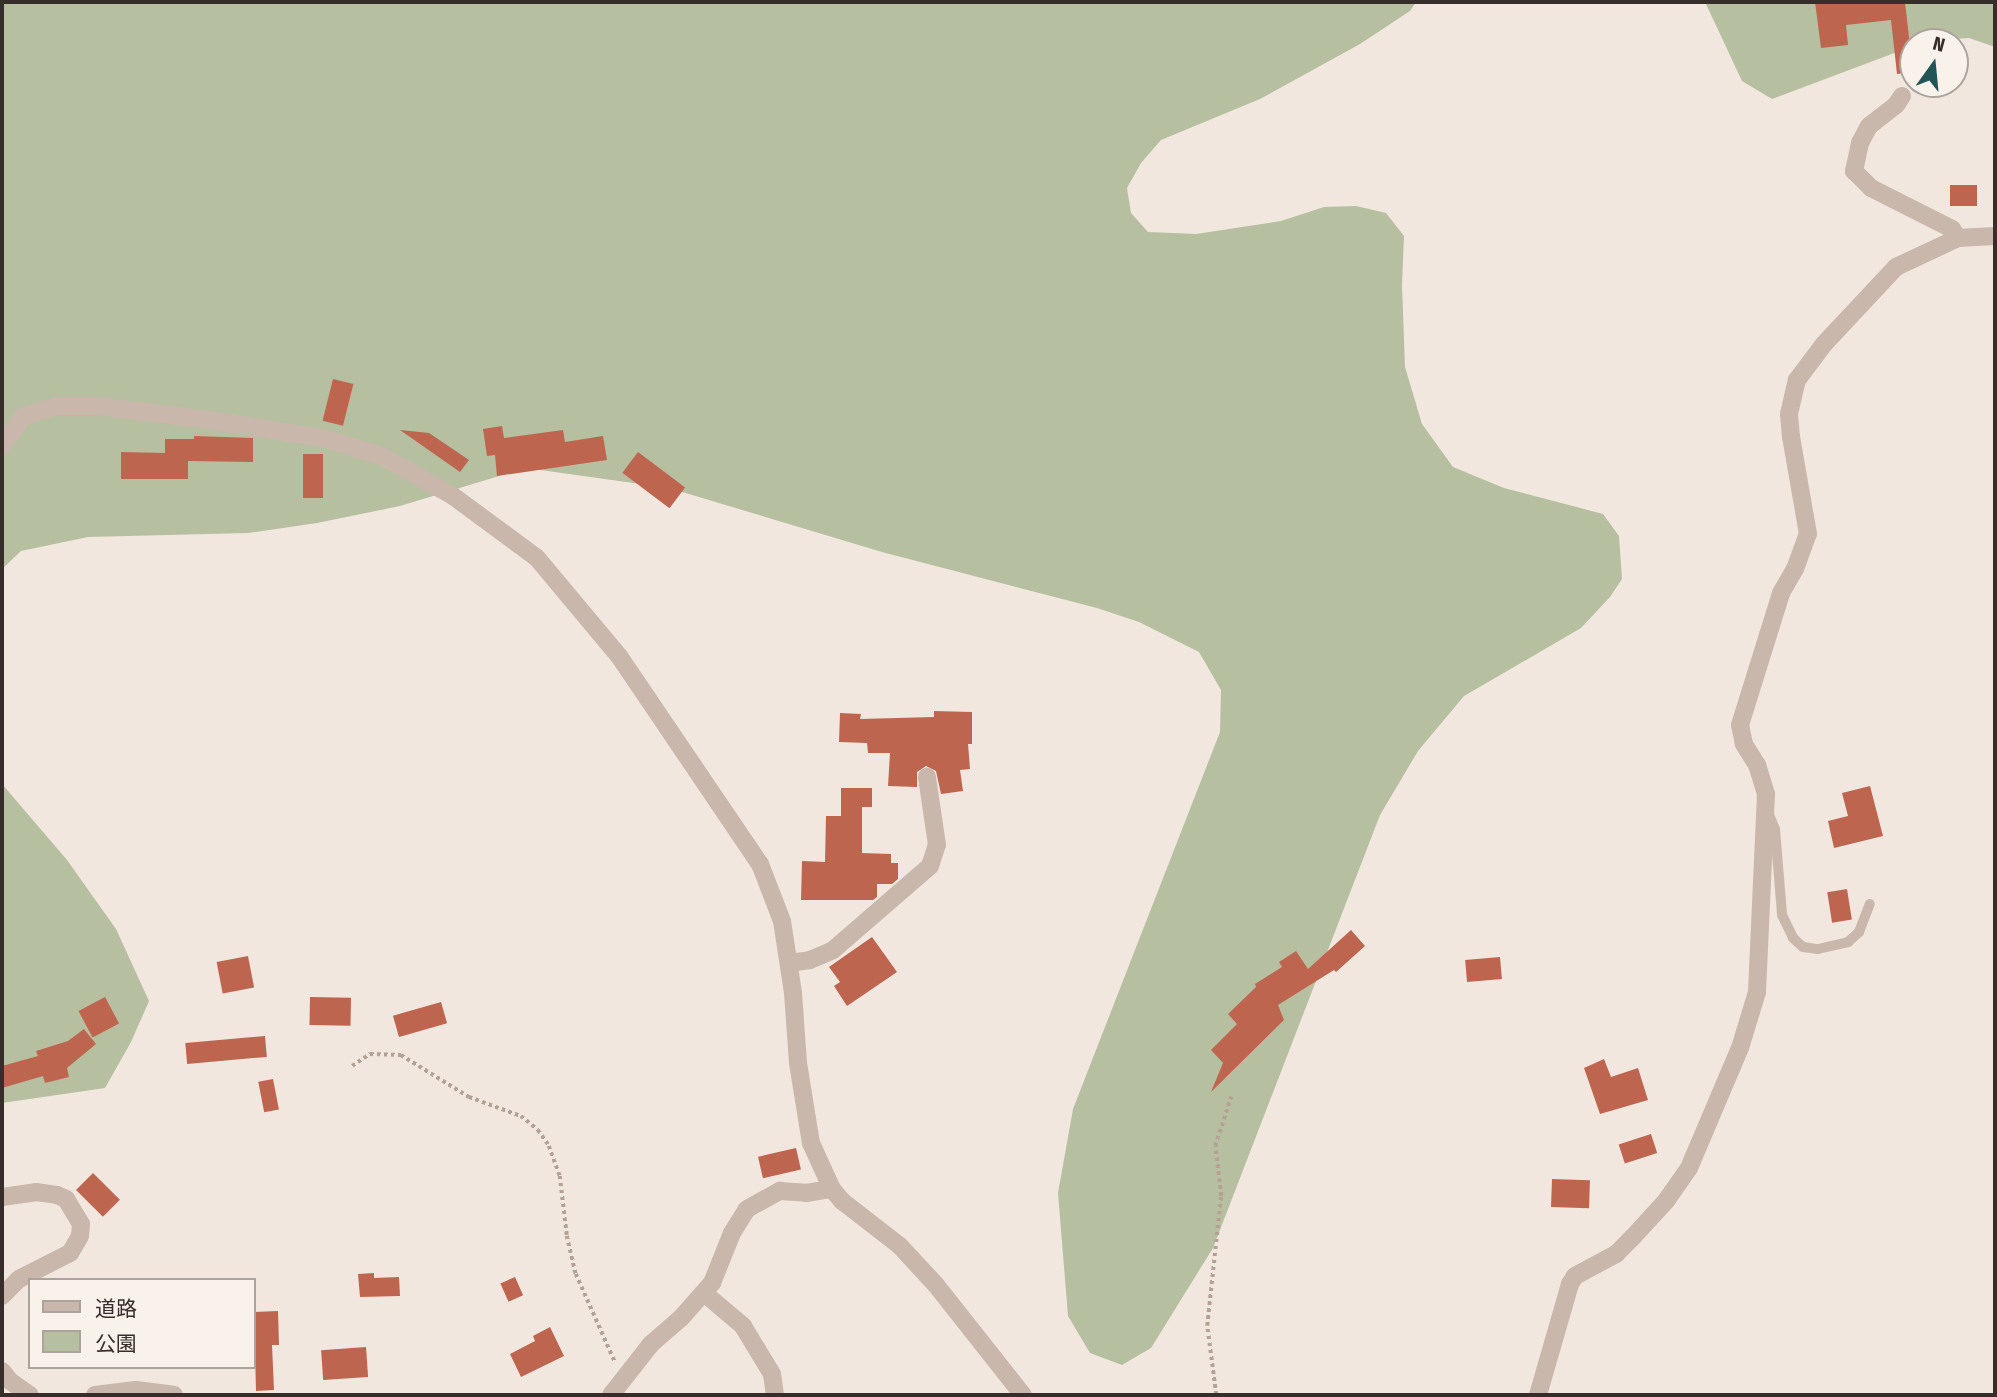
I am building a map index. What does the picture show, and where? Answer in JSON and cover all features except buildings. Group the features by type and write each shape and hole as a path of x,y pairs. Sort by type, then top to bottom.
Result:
{"street":[{"path":"1901,98 1896,105 1869,126 1860,143 1854,171 1871,188 1952,229 1958,238"},
{"path":"1538,1395 1570,1284 1575,1276 1616,1254 1666,1201 1689,1168 1740,1048 1757,992 1765,809 1763,781 1744,744 1740,725 1782,593 1795,569 1808,534 1789,414 1797,380 1824,344 1896,267 1958,238 1995,236"},
{"path":"2,446 24,416 57,406 96,406 210,419 323,438 382,456 453,496 537,558 619,656 760,864 782,921 789,963 798,1063 811,1143 832,1189 900,1246 936,1285 1023,1395"},
{"path":"789,963 810,960 840,945 930,866 937,845 927,777"},
{"path":"611,1395 651,1344 712,1283 738,1221 747,1209 780,1191 806,1193 832,1189"},
{"path":"2,1197 36,1192 57,1195 66,1199 81,1224 80,1236 70,1253 19,1279 2,1296"},
{"path":"704,1293 743,1326 772,1374 775,1395"},
{"path":"2,1371 10,1381 30,1395"},
{"path":"95,1395 136,1390 174,1395"}],"lane":[{"path":"1765,809 1775,829 1782,915 1793,938 1803,947 1818,949 1847,942 1859,932 1870,904"}],"path":[{"path":"352,1066 370,1054 401,1055 469,1097 522,1116 538,1130 550,1146 560,1176 567,1236 576,1274 610,1355 627,1378"},
{"path":"1216,1395 1207,1326 1221,1196 1215,1146 1231,1097"}],"green space":[{"path":"2,2 1416,2 1410,11 1360,44 1260,99 1161,140 1141,163 1127,188 1131,213 1148,232 1196,234 1281,221 1324,207 1356,206 1386,213 1404,236 1402,285 1405,367 1422,424 1453,467 1504,488 1603,514 1619,536 1622,579 1610,597 1581,628 1464,696 1418,751 1380,815 1213,1248 1151,1348 1122,1365 1090,1353 1068,1316 1058,1193 1073,1109 1220,732 1221,690 1199,652 1139,622 1097,608 882,552 669,488 526,468 400,506 317,523 248,533 88,537 21,551 2,569"},
{"path":"1705,2 1995,2 1995,47 1969,38 1969,28 1899,28 1899,51 1772,99 1742,81"},
{"path":"2,784 67,860 116,929 149,1001 131,1042 105,1088 2,1103"}]}
